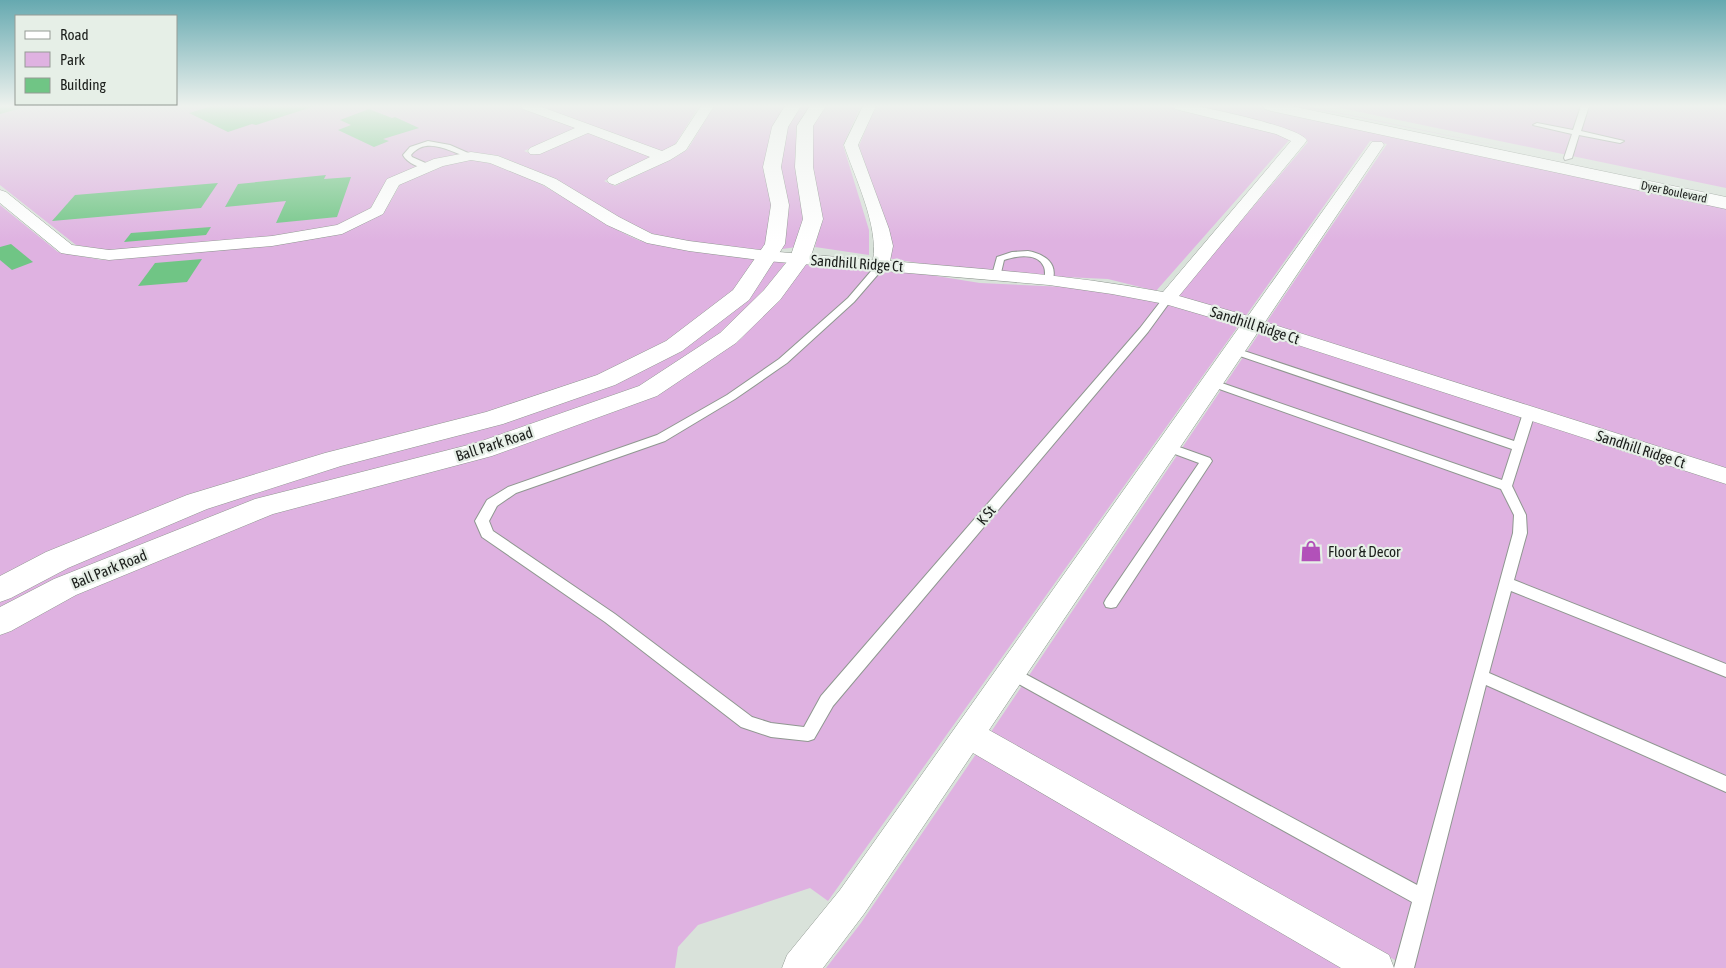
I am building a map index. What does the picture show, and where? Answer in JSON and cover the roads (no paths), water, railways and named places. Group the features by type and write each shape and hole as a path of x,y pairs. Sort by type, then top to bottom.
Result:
{"street":[{"path":"650,151 665,157"},
{"path":"615,180 674,151"},
{"name":"Ball Park Road","path":"0,590 57,560 197,502 334,459 494,418 606,380 674,346 741,295 775,244 780,205 772,167 775,151"},
{"name":"Ball Park Road","path":"0,622 65,587 265,506 483,450 648,391 728,338 772,295 800,259 813,219 804,167 804,151"},
{"path":"853,151 880,229 884,246 881,265"},
{"path":"1166,299 1291,151"},
{"path":"800,968 852,902 1373,151"},
{"name":"Dyer Boulevard","path":"1486,151 1726,203"},
{"path":"1506,151 1524,155 1568,158"},
{"name":"Dyer Boulevard","path":"1535,151 1726,191"},
{"name":"Sandhill Ridge Ct","path":"0,195 67,249 109,256 272,241 342,229 376,211 393,182 439,162 471,156 493,158 550,182 614,222 647,238 689,246 768,256 1049,280 1112,288 1166,299 1253,324 1726,476"},
{"path":"1598,175 1605,172 1617,172 1726,195"},
{"path":"968,734 1376,968"}],"lane":[{"path":"410,151 407,155 409,159 427,167"},
{"path":"460,151 471,156"},
{"path":"1568,158 1570,151"},
{"name":"K St","path":"881,265 851,300 783,361 731,398 661,438 512,490 492,503 482,522 488,534 610,618 747,722 771,730 808,734 827,701 1144,330 1166,299"},
{"path":"1235,350 1519,446"},
{"path":"1212,383 1506,486"},
{"path":"1404,968 1520,533 1520,515 1506,486 1529,413"},
{"path":"1111,603 1206,461 1168,446"},
{"path":"1506,583 1726,671"},
{"path":"1011,673 1423,898"},
{"path":"1481,676 1726,784"}],"place":[{"name":"Floor & Decor","path":"1311,551"}]}
